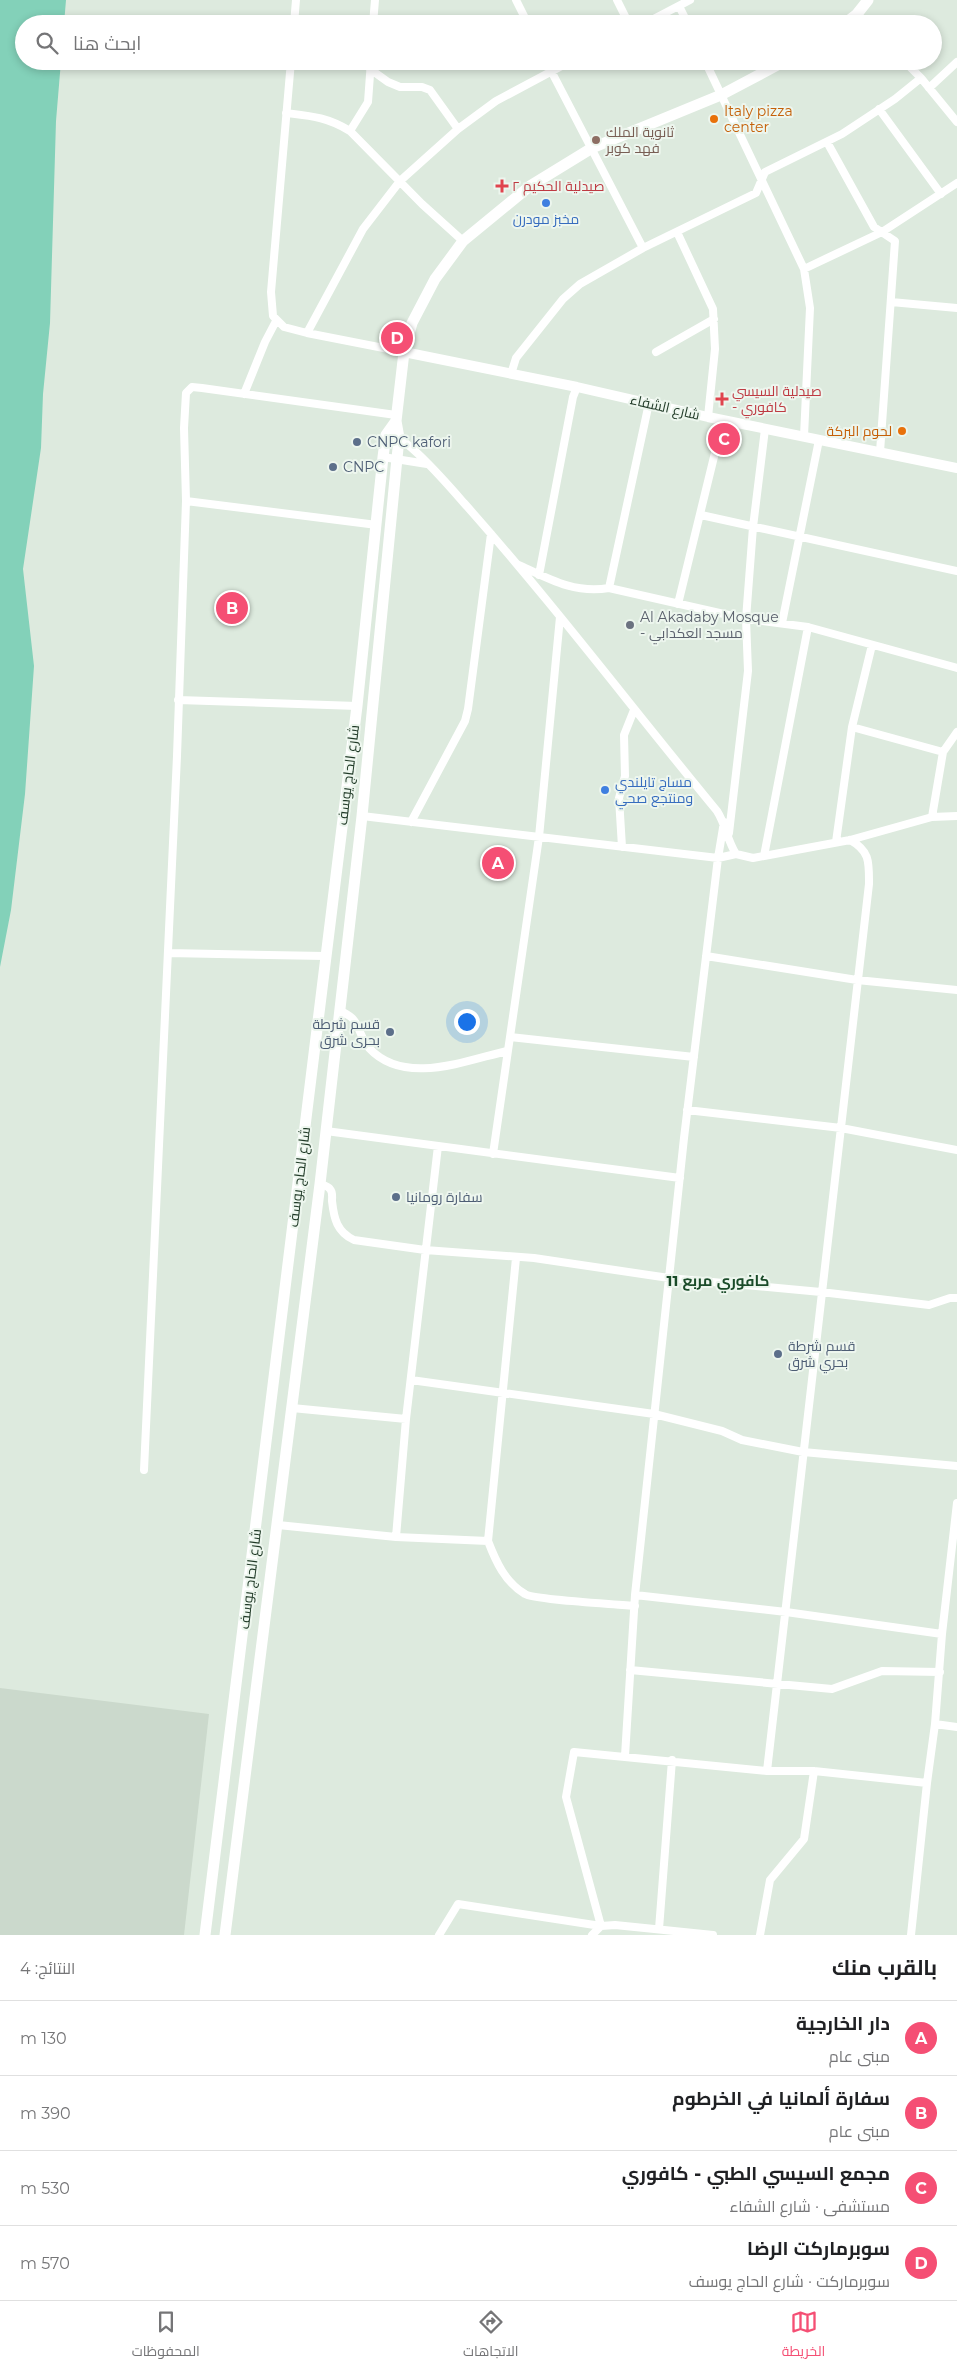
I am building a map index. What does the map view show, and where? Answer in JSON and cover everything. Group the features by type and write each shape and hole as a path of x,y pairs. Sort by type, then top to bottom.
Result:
{"main road":[{"path":"857,14 868,0"},
{"name":"شارع الحاج يوسف","path":"225,1935 320,1184 362,816 399,438 396,418 404,352 412,323 426,294 463,241 530,186 592,148 721,95 767,70"},
{"name":"شارع الحاج يوسف","path":"205,1935 357,706 383,457 386,435 396,418"},
{"path":"319,1008 339,1010"},
{"path":"231,1725 252,1728"}],"street":[{"path":"295,15 296,0"},
{"path":"374,15 375,0"},
{"path":"516,0 524,15"},
{"path":"617,0 625,15"},
{"path":"662,15 690,0"},
{"path":"679,6 684,15"},
{"path":"929,88 957,62"},
{"path":"290,70 271,292 271,308 276,321 284,327 307,333 404,352"},
{"path":"350,131 368,102 371,70"},
{"path":"376,70 388,82 400,87 422,87 430,90 458,129"},
{"path":"307,333 363,229 400,181 458,129 496,101 555,70"},
{"path":"709,70 804,269 810,308 804,436"},
{"path":"913,70 957,122"},
{"path":"551,72 643,248"},
{"path":"511,374 516,358 563,300 580,284 643,248 756,193 765,172 827,142 880,109 921,78"},
{"path":"880,109 941,194"},
{"path":"286,112 318,116 333,121 350,131 463,241"},
{"path":"827,142 874,226 894,241 880,452"},
{"path":"804,269 882,232 957,183"},
{"path":"677,232 713,309 714,349 708,418"},
{"path":"890,302 957,308"},
{"path":"656,352 714,319"},
{"path":"244,394 264,342 276,321"},
{"name":"شارع الشفاء","path":"404,352 577,387 708,418 957,468"},
{"path":"540,575 573,397 577,387"},
{"path":"144,1470 168,953 186,501 184,428 186,393 192,388 244,394 396,418"},
{"path":"609,588 649,403"},
{"path":"678,604 723,420"},
{"path":"728,840 748,671 746,619 753,527 765,429"},
{"path":"386,435 399,438 428,464 491,534 717,811 724,822 728,840 736,854"},
{"path":"782,623 819,440"},
{"path":"383,457 428,464"},
{"path":"186,501 377,524"},
{"path":"701,515 957,571"},
{"path":"411,822 465,721 491,534"},
{"path":"515,564 578,590 593,591 609,588 746,619 808,626 957,668"},
{"path":"494,1154 538,837 560,617"},
{"path":"764,856 808,626"},
{"path":"836,842 852,727 872,645"},
{"path":"178,700 357,706"},
{"path":"622,847 619,798 625,776 624,734 634,710"},
{"path":"852,727 943,752"},
{"path":"932,817 943,752 957,732"},
{"path":"362,816 718,858 736,854 744,857 764,856 850,840 932,817 957,816"},
{"path":"625,1756 635,1595 654,1414 687,1110 724,822"},
{"path":"767,1771 869,867 866,854 861,846 850,840"},
{"path":"168,953 325,956"},
{"path":"706,956 857,980 957,990"},
{"path":"339,1010 353,1018 367,1046 382,1061 398,1066 414,1068 437,1067 507,1051"},
{"path":"510,1037 694,1057"},
{"path":"687,1110 841,1128 957,1150"},
{"path":"326,1131 680,1178"},
{"path":"396,1537 406,1419 438,1146"},
{"path":"320,1184 329,1187 332,1191 333,1210 338,1229 344,1236 354,1240 426,1250 516,1258 669,1278 821,1292 929,1305 950,1298 957,1298"},
{"path":"516,1258 488,1541 494,1557 507,1579 526,1595 635,1606"},
{"path":"411,1380 654,1414 722,1431 742,1440 803,1452 957,1466"},
{"path":"292,1408 406,1419"},
{"path":"911,1935 926,1783 935,1724 942,1634 957,1503"},
{"path":"278,1525 396,1537 488,1541"},
{"path":"635,1595 786,1612 942,1634"},
{"path":"630,1670 832,1689 882,1672 940,1672"},
{"path":"935,1724 957,1727"},
{"path":"601,1926 566,1797 574,1752 672,1760 767,1771 814,1771 926,1783"},
{"path":"659,1929 672,1760"},
{"path":"760,1935 770,1880 804,1839 814,1771"},
{"path":"440,1935 458,1904 601,1926 615,1925 713,1935"},
{"path":"592,1935 601,1926"}],"shaded area":[{"path":"0,0 66,0 65,15 15,15 15,70 60,70 56,121 50,323 43,394 41,448 23,569 34,666 25,794 11,910 0,967"},
{"path":"0,1688 209,1714 184,1935 0,1935"}],"place":[{"name":"Italy pizza center","path":"714,119"},
{"name":"ثانوية الملك فهد كوبر","path":"596,140"},
{"name":"صيدلية الحكيم ٢","path":"502,186"},
{"name":"مخبز مودرن","path":"546,203"},
{"name":"سوبرماركت الرضا","path":"397,338"},
{"name":"صيدلية السيسي - كافوري","path":"722,399"},
{"name":"لحوم البركة","path":"902,431"},
{"name":"مجمع السيسي الطبي - كافوري","path":"724,439"},
{"name":"CNPC kafori","path":"357,442"},
{"name":"CNPC","path":"333,467"},
{"name":"سفارة ألمانيا في الخرطوم","path":"232,608"},
{"name":"Al Akadaby Mosque - مسجد العكدابي","path":"630,625"},
{"name":"مساج تايلندي ومنتجع صحي","path":"605,790"},
{"name":"دار الخارجية","path":"498,863"},
{"name":"قسم شرطة بحرى شرق","path":"390,1032"},
{"name":"سفارة رومانيا","path":"396,1197"},
{"name":"قسم شرطة بحري شرق","path":"778,1354"}],"district":[{"name":"كافوري مربع 11","path":"718,1281"}]}
